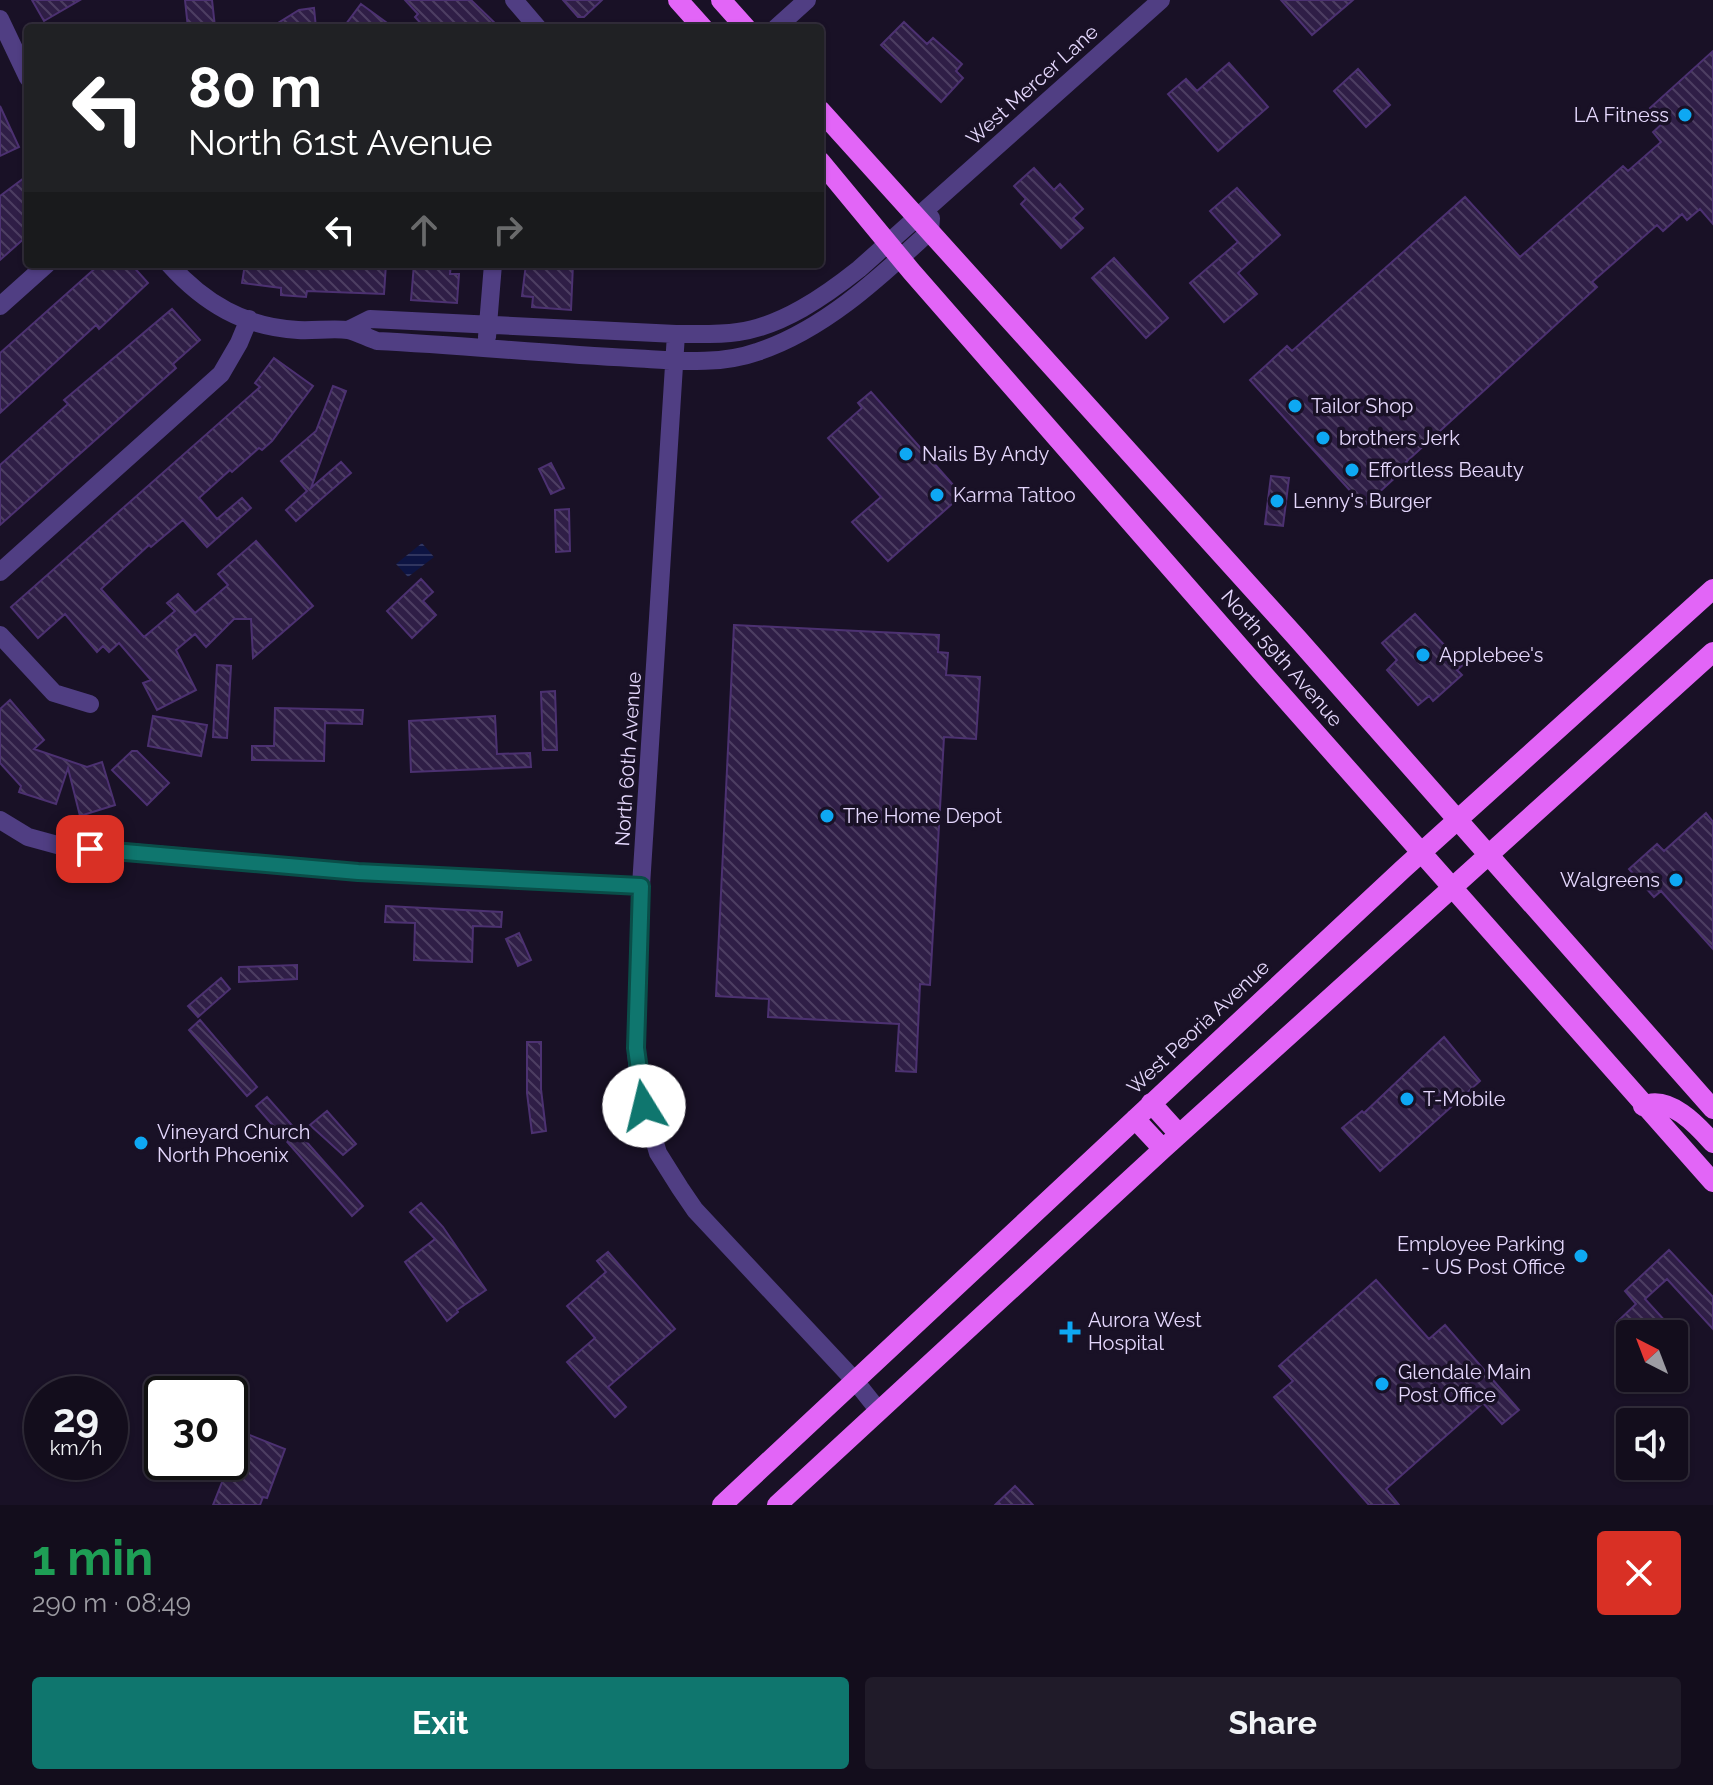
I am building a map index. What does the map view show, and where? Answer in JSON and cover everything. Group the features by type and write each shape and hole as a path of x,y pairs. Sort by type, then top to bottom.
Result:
{"main road":[{"path":"678,0 699,24"},
{"path":"721,0 742,24"},
{"name":"North 59th Avenue","path":"824,114 926,217 1713,1109"},
{"name":"North 59th Avenue","path":"824,166 1452,889 1713,1182"},
{"name":"West Peoria Avenue","path":"722,1505 1420,852 1713,589"},
{"path":"777,1505 1179,1134 1713,652"},
{"path":"1151,1103 1179,1134"},
{"path":"1643,1106 1657,1103 1677,1111 1713,1143"},
{"path":"1135,1119 1163,1149"}],"street":[{"path":"514,0 535,24"},
{"path":"780,24 807,0"},
{"name":"West Mercer Lane","path":"674,360 735,358 778,344 836,311 926,217 1161,0"},
{"path":"0,19 24,70"},
{"name":"West Mercer Lane","path":"676,334 720,334 763,326 831,290 859,269 895,250"},
{"path":"0,306 43,268"},
{"path":"173,268 200,295 226,311 295,330 348,330 377,341 674,360"},
{"path":"485,349 493,268"},
{"path":"0,572 221,374 249,319"},
{"path":"348,330 370,319 676,334"},
{"name":"North 60th Avenue","path":"676,334 641,886 636,1048 644,1106 658,1153 695,1210 856,1382 879,1411"},
{"path":"0,635 54,693 90,704"},
{"path":"0,820 28,837 61,846 358,872 641,886"}],"shaded area":[{"path":"422,543 434,557 408,577 396,564"}],"building":[{"path":"32,0 80,0 44,21"},
{"path":"185,0 212,0 215,24 188,24"},
{"path":"405,0 471,0 496,24 421,24 415,17 418,14"},
{"path":"563,0 602,0 584,17 578,17"},
{"path":"1281,0 1353,0 1312,35"},
{"path":"361,4 388,24 346,24"},
{"path":"314,8 316,24 276,24 299,10"},
{"path":"904,22 927,44 933,38 962,64 956,71 963,78 941,102 881,45"},
{"path":"1713,51 1713,224 1700,209 1687,220 1682,214 1663,231 1657,225 1592,282 1597,287 1406,462 1409,465 1364,506 1250,380 1287,346 1292,351 1465,197 1520,257 1623,166 1628,171 1661,142 1653,132 1663,123 1650,108"},
{"path":"1229,63 1268,107 1218,151 1168,94 1186,79 1197,91"},
{"path":"1358,69 1390,105 1366,127 1334,91"},
{"path":"0,106 19,147 0,156"},
{"path":"1034,168 1054,190 1060,184 1083,209 1073,218 1083,228 1061,248 1021,204 1026,199 1014,186"},
{"path":"24,178 24,239 0,260 0,196"},
{"path":"1237,188 1280,235 1238,273 1257,294 1224,322 1190,283 1238,242 1210,211"},
{"path":"1114,258 1168,318 1146,338 1092,278"},
{"path":"96,268 135,268 148,283 99,329 96,325 0,413 0,353"},
{"path":"244,268 386,268 384,294 307,291 306,297 281,295 281,288 242,283"},
{"path":"414,268 451,268 450,274 459,274 457,303 411,300"},
{"path":"526,268 573,268 571,310 532,307 533,297 522,296"},
{"path":"172,309 200,340 173,364 176,368 0,525 0,465 68,404 64,400"},
{"path":"274,358 313,386 272,441 262,450 259,448 232,472 230,470 199,498 217,519 242,498 251,508 207,547 183,520 151,547 149,545 101,589 144,637 175,611 167,603 178,594 195,613 228,585 218,574 256,541 313,606 253,658 251,619 234,619 206,647 195,634 176,650 196,690 157,710 143,683 151,680 119,643 109,652 103,646 97,652 65,614 38,638 11,607 260,387 255,383"},
{"path":"333,386 346,391 311,488 341,462 351,473 296,521 286,510 307,491 281,461 316,431"},
{"path":"871,392 962,495 888,561 852,522 881,497 828,438 862,408 858,403"},
{"path":"551,463 564,488 551,494 539,469"},
{"name":"Lenny's Burger","path":"1271,476 1289,478 1283,526 1265,524"},
{"path":"569,509 570,551 556,552 555,510"},
{"path":"421,579 433,592 423,601 436,615 412,638 387,611"},
{"name":"Applebee's","path":"1415,614 1463,665 1457,670 1462,675 1433,701 1429,696 1418,705 1387,670 1397,660 1382,643"},
{"name":"The Home Depot","path":"734,625 939,635 938,652 948,653 946,675 980,677 976,739 944,737 930,985 920,984 916,1072 896,1071 899,1024 768,1017 769,999 716,996"},
{"path":"217,665 231,666 227,738 213,737"},
{"path":"555,691 557,750 543,750 541,692"},
{"path":"10,700 44,740 34,749 87,767 102,762 115,805 80,816 68,768 56,804 19,792 21,786 0,763 0,709"},
{"path":"275,708 363,710 362,724 325,723 324,761 252,760 252,746 274,746"},
{"path":"153,716 207,725 201,756 148,746"},
{"path":"495,716 497,754 530,753 531,767 411,772 409,721"},
{"path":"132,751 137,751 169,783 147,805 112,770"},
{"name":"Walgreens","path":"1706,813 1713,822 1713,949 1661,891 1654,897 1629,869 1657,844 1664,851"},
{"path":"386,906 502,912 501,927 473,926 472,962 414,960 415,923 385,922"},
{"path":"519,933 531,960 518,966 506,939"},
{"path":"297,965 297,979 239,982 239,967"},
{"path":"221,978 230,989 198,1017 188,1006"},
{"path":"200,1020 257,1087 247,1096 189,1030"},
{"path":"1444,1037 1480,1081 1380,1171 1342,1128 1362,1111 1364,1113"},
{"path":"527,1042 541,1042 541,1089 546,1131 532,1133 527,1093"},
{"path":"267,1097 363,1206 352,1216 256,1106"},
{"path":"327,1111 356,1144 343,1155 310,1125"},
{"path":"421,1203 443,1227 486,1290 447,1321 405,1262 435,1239 410,1212"},
{"path":"1669,1250 1713,1297 1713,1329 1667,1279 1645,1299 1664,1320 1619,1320 1636,1304 1625,1291"},
{"path":"608,1252 675,1329 608,1387 626,1407 615,1417 567,1362 595,1338 567,1306 606,1272 597,1261"},
{"name":"Glendale Main Post Office","path":"1376,1280 1429,1339 1445,1325 1519,1410 1502,1424 1483,1403 1386,1489 1399,1505 1369,1505 1274,1397 1293,1381 1279,1366"},
{"path":"248,1434 285,1449 267,1498 263,1497 260,1505 213,1505 223,1480 248,1480"},
{"path":"1015,1486 1033,1505 995,1505"}],"place":[{"name":"LA Fitness","path":"1685,115"},
{"name":"Tailor Shop","path":"1295,406"},
{"name":"brothers Jerk","path":"1323,438"},
{"name":"Nails By Andy","path":"906,454"},
{"name":"Effortless Beauty","path":"1352,470"},
{"name":"Karma Tattoo","path":"937,495"},
{"name":"Lenny's Burger","path":"1277,501"},
{"name":"Applebee's","path":"1423,655"},
{"name":"The Home Depot","path":"827,816"},
{"name":"Walgreens","path":"1676,880"},
{"name":"T-Mobile","path":"1407,1099"},
{"name":"Vineyard Church North Phoenix","path":"141,1143"},
{"name":"Employee Parking - US Post Office","path":"1581,1256"},
{"name":"Aurora West Hospital","path":"1070,1332"},
{"name":"Glendale Main Post Office","path":"1382,1384"}],"route":[{"path":"90,849 358,872 641,886 636,1048 644,1106"}]}
